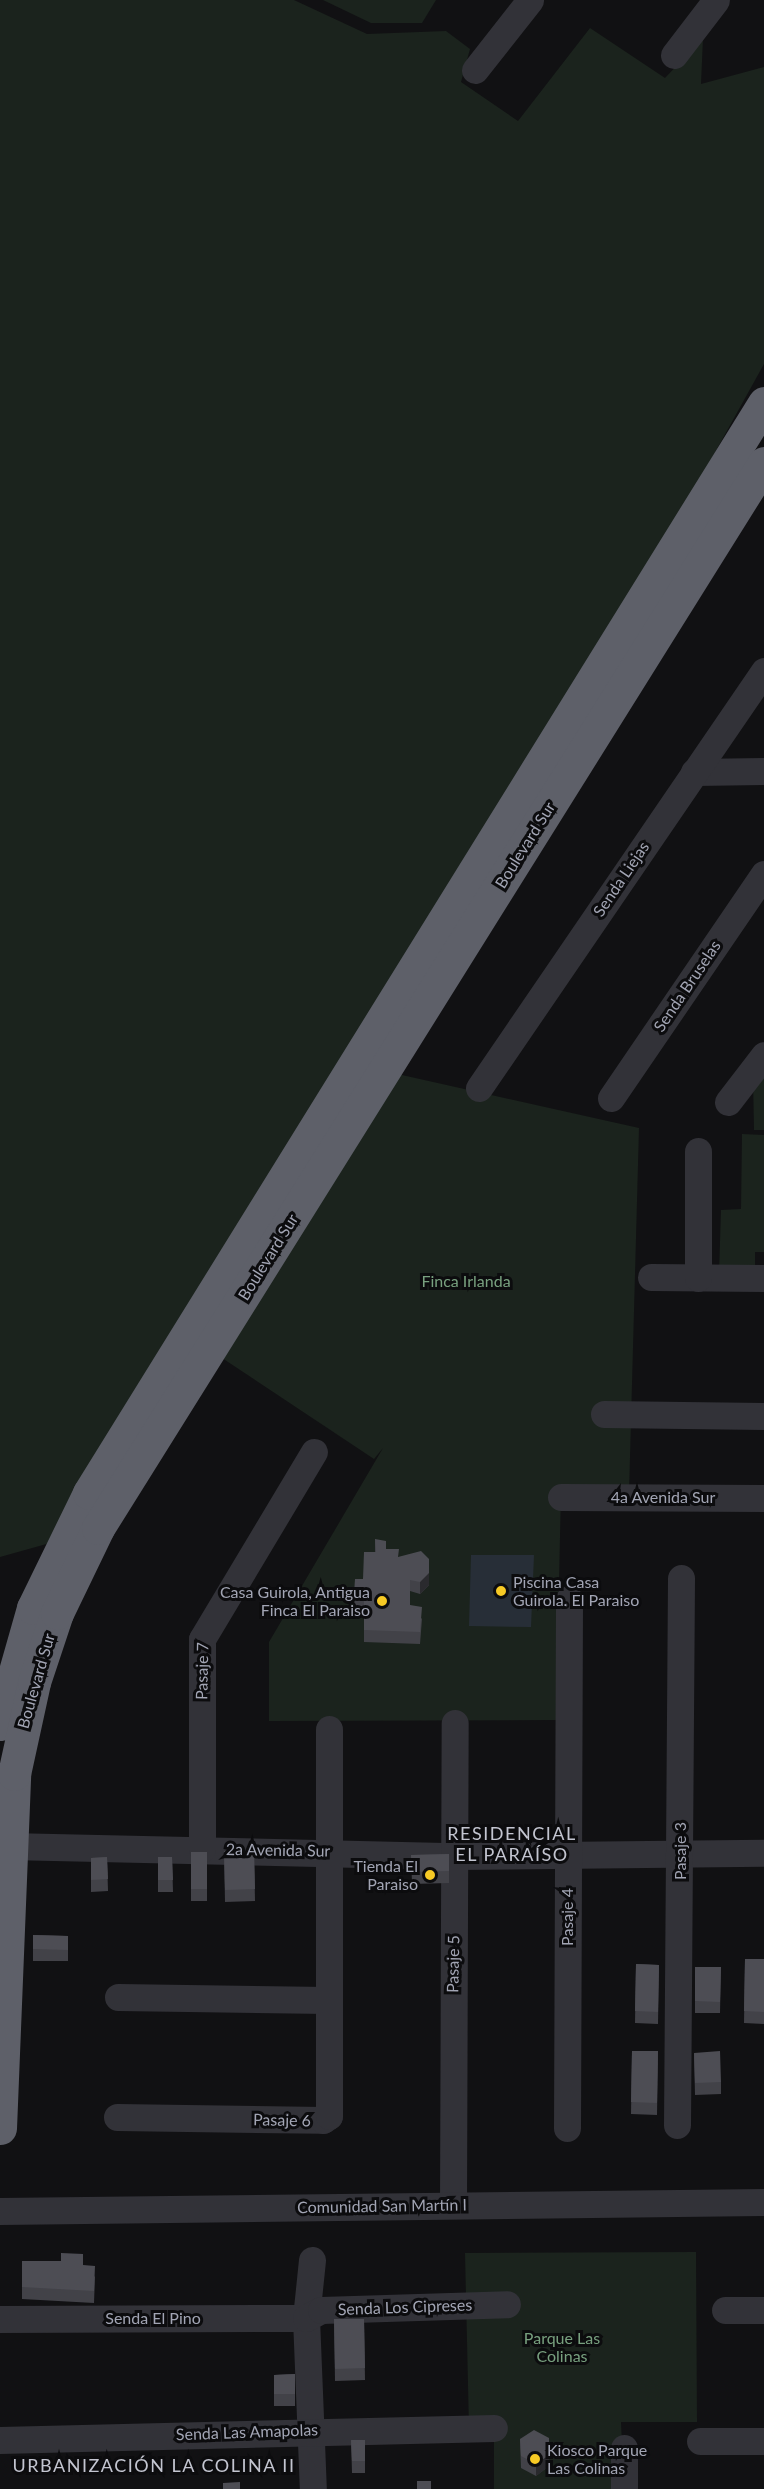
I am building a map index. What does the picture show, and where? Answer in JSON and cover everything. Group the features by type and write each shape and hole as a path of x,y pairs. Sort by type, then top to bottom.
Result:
{"highway":[{"name":"Boulevard Sur","path":"0,1724 33,1608 89,1493 764,403"},
{"name":"Boulevard Sur","path":"0,2128 4,1887 14,1774 34,1682 57,1613 98,1528 764,463"}],"street":[{"path":"476,70 530,0"},
{"path":"674,55 716,0"},
{"name":"Senda Liejas","path":"479,1088 764,670"},
{"path":"694,772 764,771"},
{"name":"Senda Bruselas","path":"610,1098 764,874"},
{"path":"728,1102 764,1055"},
{"path":"698,1151 698,1278"},
{"path":"651,1277 764,1278"},
{"path":"603,1413 764,1416"},
{"name":"Pasaje 7","path":"202,1849 202,1638 314,1452"},
{"name":"4a Avenida Sur","path":"561,1497 764,1498"},
{"name":"Pasaje 3","path":"677,2125 681,1854 681,1578"},
{"name":"Pasaje 4","path":"567,2128 569,1599"},
{"name":"Pasaje 5","path":"453,2205 455,1724"},
{"name":"Pasaje 6","path":"117,2117 327,2119 329,1730"},
{"name":"2a Avenida Sur","path":"8,1846 330,1850 455,1856 764,1853"},
{"path":"118,1997 328,2000"},
{"name":"Comunidad San Martín I","path":"0,2211 764,2202"},
{"path":"312,2260 306,2318 313,2489"},
{"name":"Senda Los Cipreses","path":"306,2318 321,2310 507,2304"},
{"path":"725,2310 764,2310"},
{"name":"Senda El Pino","path":"0,2319 306,2318"},
{"name":"Senda Las Amapolas","path":"0,2440 311,2429 494,2428"},
{"path":"700,2441 764,2441"},
{"path":"624,2448 624,2489"}],"green space":[{"path":"0,0 294,0 367,34 446,31 470,49 461,82 518,121 590,28 665,78 703,38 701,84 764,67 764,364 698,483 50,1543 0,1557"},
{"path":"323,0 436,0 422,23 371,23"},
{"path":"764,1062 764,1130 754,1130 753,1078"},
{"name":"Finca Irlanda","path":"393,1073 639,1128 629,1494 561,1491 556,1720 269,1721 269,1642 383,1448 374,1459 222,1358"},
{"path":"742,1134 764,1135 764,1252 755,1252 755,1275 719,1274 721,1210 741,1209"},
{"name":"Parque Las Colinas","path":"696,2252 697,2422 621,2422 624,2489 494,2489 494,2428 469,2429 465,2253"}],"shaded area":[{"name":"Piscina Casa Guirola. El Paraiso","path":"471,1555 534,1555 531,1627 469,1626"}],"building":[{"name":"Casa Guirola, Antigua Finca El Paraiso","path":"375,1539 386,1541 386,1549 399,1549 398,1557 421,1551 429,1559 429,1573 420,1582 410,1580 410,1605 422,1607 420,1632 364,1630 364,1597 354,1598 355,1579 363,1579 364,1552 376,1552"},
{"path":"224,1851 254,1851 255,1889 225,1890"},
{"path":"191,1852 207,1852 207,1889 191,1889"},
{"path":"449,1854 449,1871 412,1872 411,1855"},
{"path":"107,1857 108,1879 91,1880 91,1858"},
{"path":"158,1857 172,1857 173,1880 158,1880"},
{"path":"33,1935 68,1936 68,1950 33,1949"},
{"path":"745,1959 764,1959 764,2012 744,2011"},
{"path":"636,1964 659,1965 658,2012 635,2011"},
{"path":"695,1967 721,1967 720,2002 695,2001"},
{"path":"632,2051 658,2051 657,2103 631,2102"},
{"path":"720,2051 721,2082 695,2083 694,2053"},
{"path":"61,2253 83,2254 83,2265 95,2266 94,2291 22,2287 22,2261 61,2261"},
{"path":"334,2319 364,2319 365,2368 335,2369"},
{"path":"295,2374 295,2394 274,2394 274,2375"},
{"path":"534,2430 549,2438 549,2455 536,2464 521,2456 520,2439"},
{"path":"351,2440 365,2440 365,2461 352,2461"},
{"path":"417,2481 431,2481 431,2489 417,2489"},
{"path":"240,2482 240,2489 223,2489 223,2483"}],"place":[{"name":"Piscina Casa Guirola. El Paraiso","path":"501,1591"},
{"name":"Casa Guirola, Antigua Finca El Paraiso","path":"382,1601"},
{"name":"Tienda El Paraiso","path":"430,1875"},
{"name":"Kiosco Parque Las Colinas","path":"535,2459"}],"district":[{"name":"RESIDENCIAL EL PARAÍSO","path":"512,1844"},
{"name":"URBANIZACIÓN LA COLINA II","path":"154,2465"}]}
